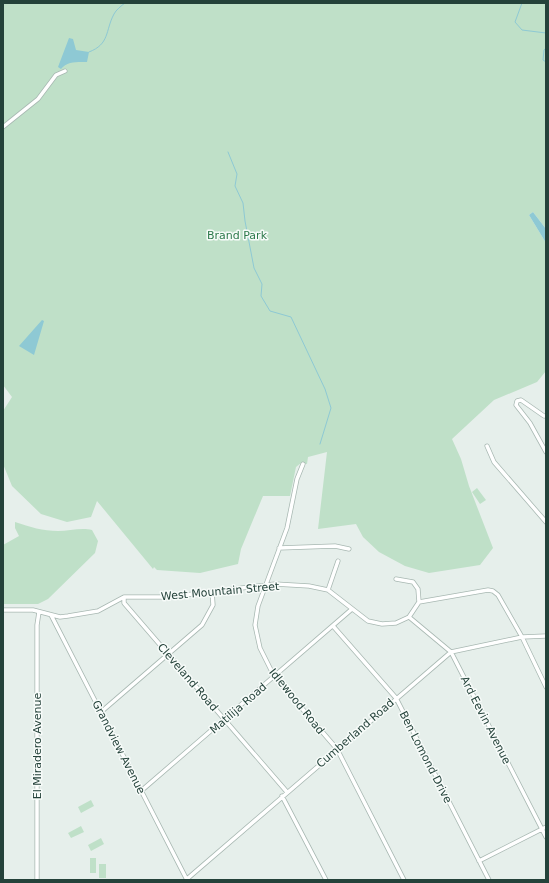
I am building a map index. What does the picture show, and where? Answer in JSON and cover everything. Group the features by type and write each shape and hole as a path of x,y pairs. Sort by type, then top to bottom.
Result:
{"street":[{"path":"3,127 38,99 56,74 65,71"},
{"path":"546,416 521,400 517,401 516,405 530,423 546,452"},
{"path":"487,446 494,462 546,522"},
{"name":"Idlewood Road","path":"304,464 297,479 287,528 258,606 255,625 260,648 274,676 337,749 404,880"},
{"path":"279,548 335,546 349,549"},
{"path":"328,590 338,561"},
{"path":"396,578 413,582 418,589 419,602 410,617"},
{"name":"West Mountain Street","path":"3,610 39,612 51,615 68,616 98,612 124,597 168,597 266,584 309,586 328,590 368,621 382,624 396,623 410,617"},
{"path":"419,602 488,590 493,591 498,595 522,637 546,687"},
{"path":"101,712 202,625 213,605 212,591"},
{"name":"Cleveland Road","path":"124,597 124,603 287,792"},
{"name":"Matilija Road","path":"141,791 352,609"},
{"name":"El Miradero Avenue","path":"37,880 37,625 39,612"},
{"name":"Grandview Avenue","path":"51,615 187,880"},
{"name":"Ard Eevin Avenue","path":"410,617 451,652 546,837"},
{"name":"Ben Lomond Drive","path":"333,626 396,698 489,880"},
{"name":"Cumberland Road","path":"187,880 282,796 451,652 522,637 546,636"},
{"path":"282,796 326,880"},
{"path":"480,861 546,827"}],"green space":[{"name":"Brand Park","path":"3,3 546,3 546,229 533,212 529,215 546,243 546,371 537,382 494,400 452,439 461,459 469,486 493,548 480,565 429,573 405,566 379,552 363,537 356,524 318,529 327,452 308,457 307,464 301,463 296,467 290,496 263,496 241,549 238,564 200,573 157,570 154,567 153,569 97,501 91,517 67,522 41,514 12,486 3,464 3,411 12,397 3,385"},
{"path":"477,488 486,500 480,504 472,492"},
{"path":"15,522 47,530 92,530 98,541 95,553 48,599 38,604 3,604 3,545 19,536 15,528"},
{"path":"91,800 94,806 81,813 78,807"},
{"path":"81,826 84,832 71,838 68,833"},
{"path":"101,838 104,844 91,851 88,845"},
{"path":"90,858 96,858 96,873 90,873"},
{"path":"99,864 106,864 106,878 99,878"}],"water":[{"path":"69,38 73,39 76,50 89,52 87,62 69,63 61,69 58,67"},
{"path":"533,212 546,229 546,243 529,215"},
{"path":"42,320 44,321 34,355 19,346"}],"waterway":[{"path":"89,52 96,49 104,41 114,14 125,3"},
{"path":"522,3 515,22 522,30 546,33"},
{"path":"546,48 544,50 543,60 546,62"},
{"path":"228,152 237,174 235,186 243,203 254,268 262,284 261,296 270,311 291,317 325,389 331,408 320,444"}]}
